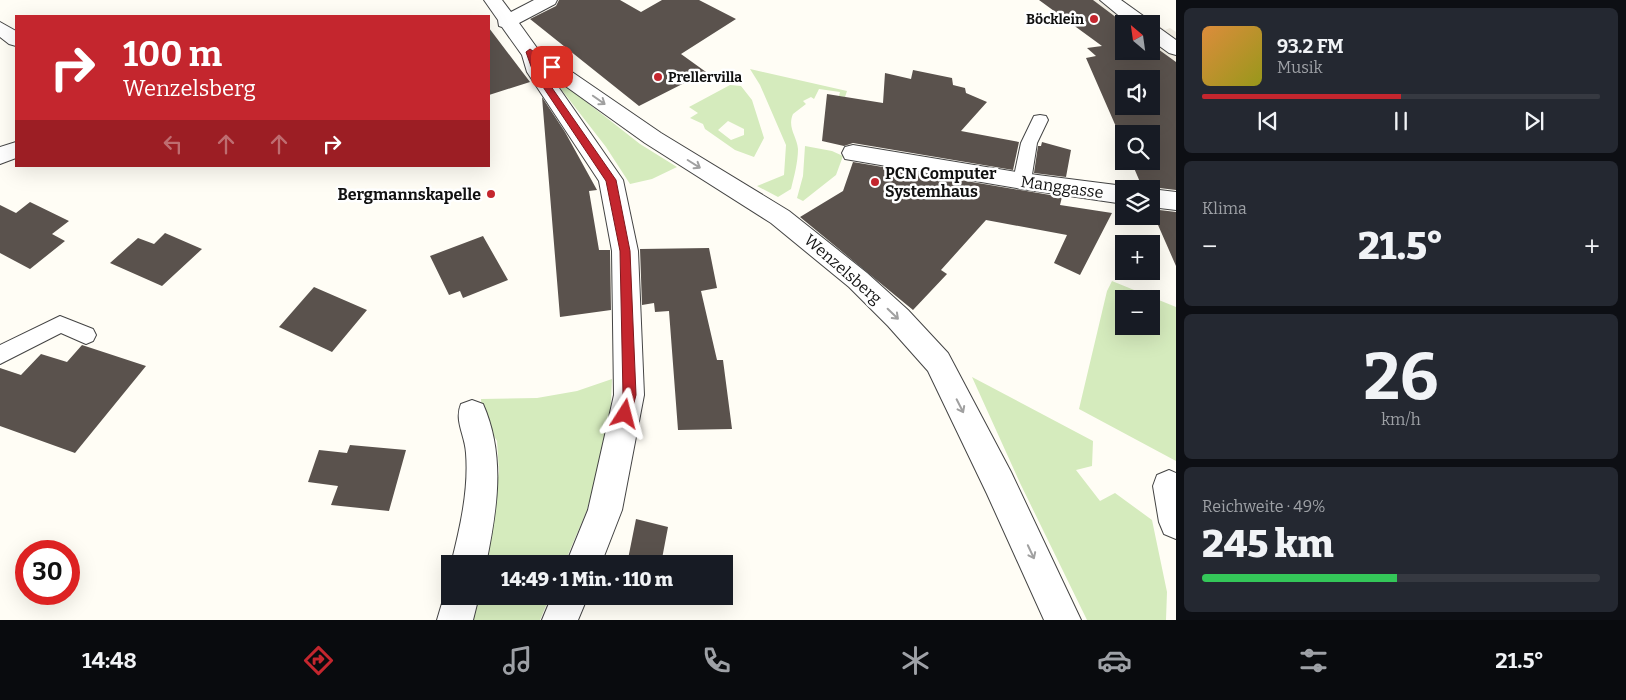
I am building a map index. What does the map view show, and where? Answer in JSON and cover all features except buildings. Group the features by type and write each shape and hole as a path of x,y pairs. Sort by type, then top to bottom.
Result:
{"street":[{"name":"Wenzelsberg","path":"493,0 506,22 530,52 653,138 780,217 858,280 898,318 938,362 999,483 1063,620"},
{"path":"506,22 548,0"},
{"path":"1109,0 1130,15"},
{"path":"0,28 15,39"},
{"path":"1160,37 1176,49"},
{"path":"530,52 537,72 611,180 625,251 629,395 605,510 587,555"},
{"path":"0,156 15,150"},
{"name":"Manggasse","path":"853,152 1022,181 1115,194"},
{"path":"1160,199 1176,201"},
{"path":"470,555 480,513 482,452 472,414"},
{"path":"1176,489 1169,486 1176,522"},
{"path":"455,620 459,605"},
{"path":"560,620 566,605"}],"lane":[{"path":"1022,181 1029,143 1040,120"},
{"path":"0,355 60,324 86,335"}],"green space":[{"path":"750,69 847,91 845,97 839,96 840,92 819,89 814,99 811,97 803,101 806,104 793,114 791,124 798,149 797,164 791,189 778,197 757,186 784,175 786,145 760,85"},
{"path":"547,71 640,144 677,167 652,179 630,184 606,147"},
{"path":"730,85 741,86 752,100 764,138 754,157 735,150 705,129 703,124 690,118 698,113 689,107","holes":["728,121 744,129 744,135 731,140 718,130"]},
{"path":"805,146 832,151 843,156 836,175 803,201 797,198 803,176"},
{"path":"1112,281 1134,290 1115,290 1115,335 1160,335 1160,300 1176,307 1176,461 1079,409 1107,291"},
{"path":"972,377 1093,441 1092,466 1076,470 1100,501 1115,493 1152,520 1167,592 1166,620 1087,620 1020,483"},
{"path":"612,379 610,425 587,510 568,555 485,555 499,471 497,441 482,417 481,399 537,398 577,391"},
{"path":"474,605 546,605 540,620 470,620"}],"shaded area":[{"path":"1092,0 1120,0 1142,15 1115,15 1115,17"},
{"path":"1160,27 1165,30 1170,28 1176,32 1176,62 1160,50"}],"place":[{"name":"Böcklein","path":"1094,19"},
{"name":"Prellervilla","path":"658,77"},
{"name":"PCN Computer Systemhaus","path":"875,182"},
{"name":"Bergmannskapelle","path":"491,194"}],"route":[{"path":"552,67 530,52 537,72 576,126 611,180 625,251 629,395 625,414"}]}
